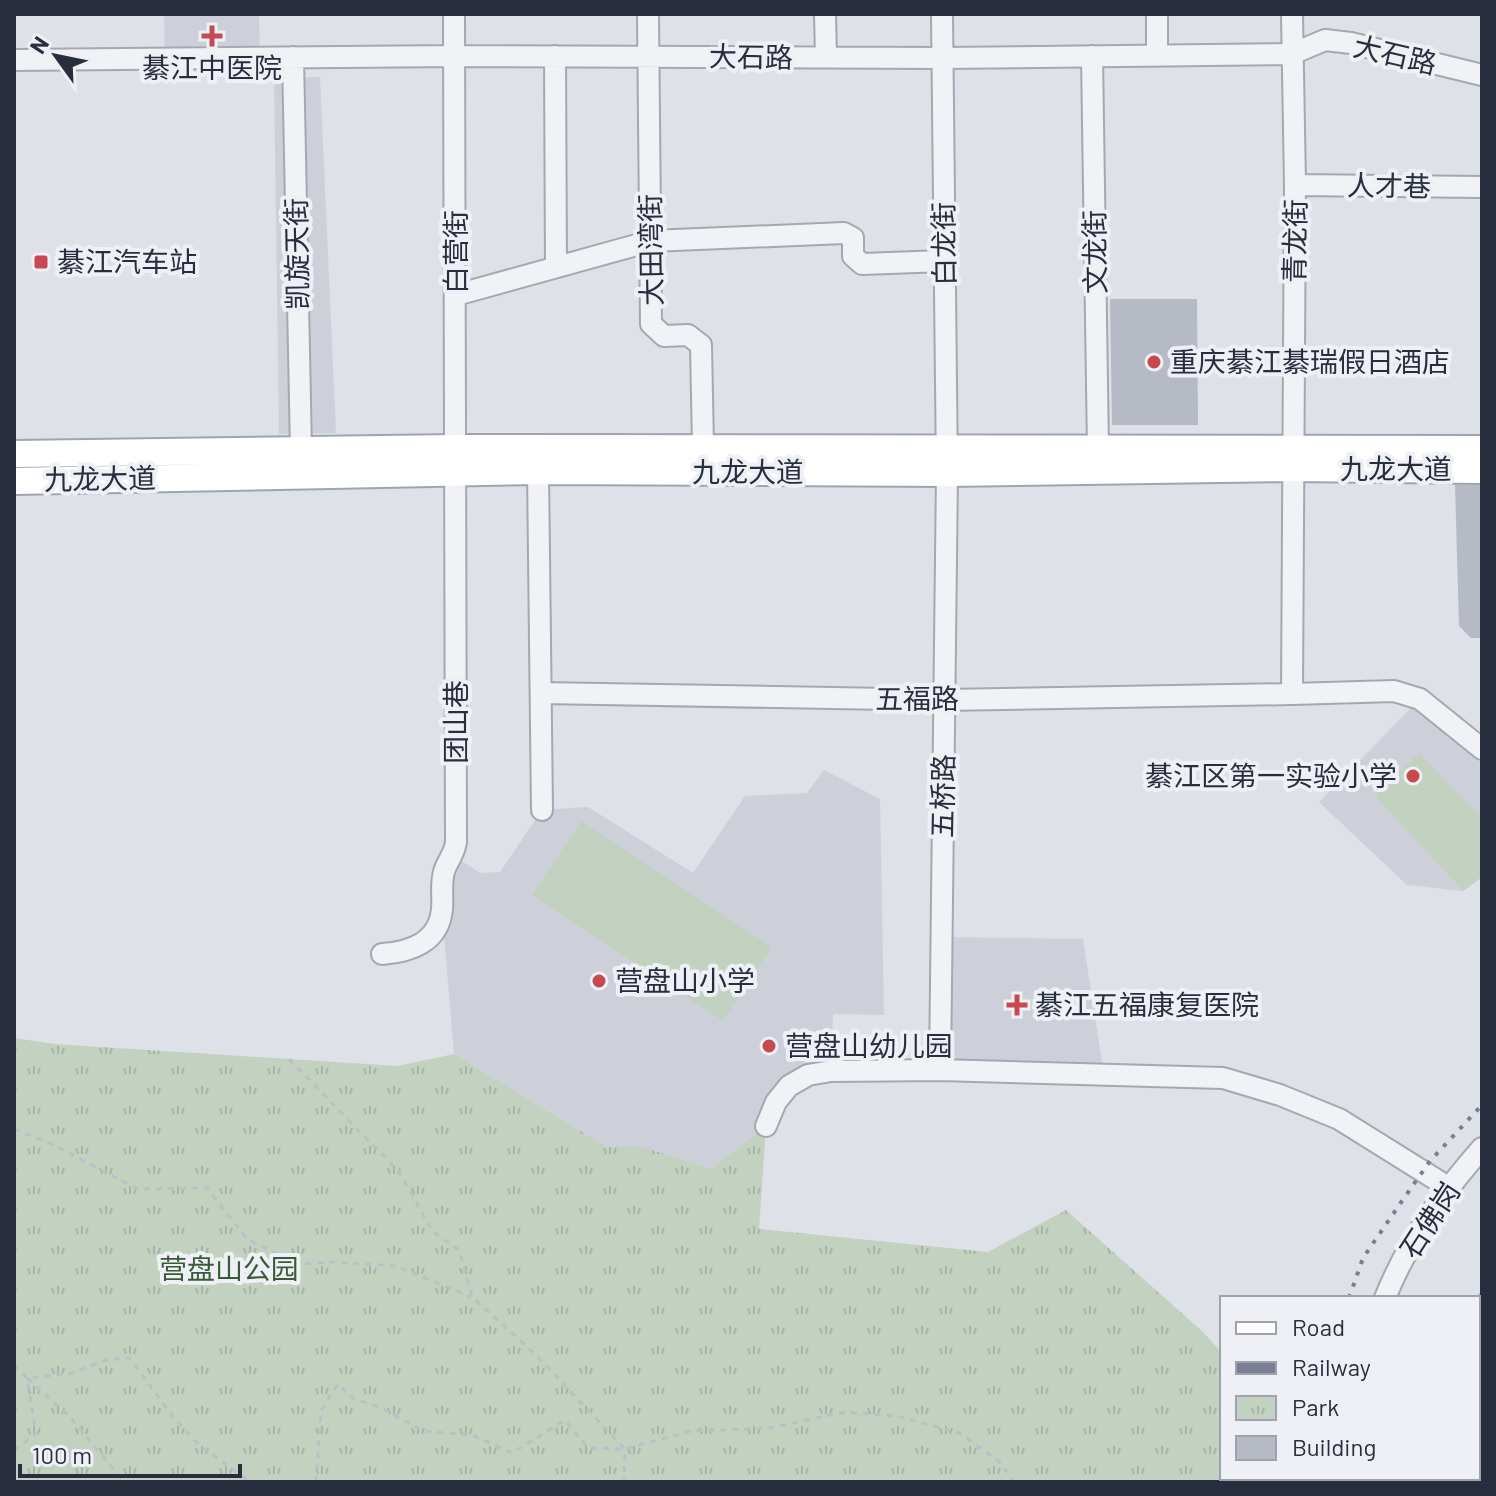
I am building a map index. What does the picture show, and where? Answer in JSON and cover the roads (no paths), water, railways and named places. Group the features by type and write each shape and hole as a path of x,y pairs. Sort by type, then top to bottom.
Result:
{"main road":[{"name":"九龙大道","path":"14,481 703,447 947,461 1098,449 1482,470"},
{"name":"九龙大道","path":"14,454 301,450 456,460 538,471 947,461 1292,459 1482,449"}],"street":[{"name":"白营街","path":"454,14 456,460"},
{"name":"大田湾街","path":"648,14 651,324 664,336 688,335 701,345 703,447"},
{"path":"825,14 826,57"},
{"name":"白龙街","path":"942,14 947,461"},
{"path":"1157,14 1157,56"},
{"name":"青龙街","path":"1292,14 1295,185 1292,459"},
{"name":"大石路","path":"14,60 1292,54 1325,40 1351,43 1482,75"},
{"path":"555,56 556,267"},
{"name":"文龙街","path":"1092,56 1098,449"},
{"name":"凯旋天街","path":"293,57 301,450"},
{"name":"人才巷","path":"1295,185 1482,187"},
{"path":"456,295 651,241 844,233 853,238 853,256 862,264 944,261"},
{"path":"1292,459 1292,694"},
{"name":"团山巷","path":"382,954 404,953 418,947 439,924 443,874 454,856 456,460"},
{"name":"五桥路","path":"940,1070 947,461"},
{"path":"538,471 542,810"},
{"name":"五福路","path":"541,693 944,700 1394,691 1420,699 1482,749"},
{"path":"766,1126 776,1102 789,1086 808,1075 831,1071 940,1070 1223,1078 1280,1095 1339,1119 1448,1187"},
{"name":"石佛岗","path":"1386,1296 1394,1276 1448,1187 1482,1148"}],"water":[{"path":"1482,1291 1482,1482 1388,1482 1480,1480 1480,1296 1477,1296"}],"railway":[{"path":"1350,1296 1363,1258 1402,1201 1430,1161 1482,1105"}],"place":[{"name":"綦江中医院","path":"212,36"},
{"name":"綦江汽车站","path":"41,262"},
{"name":"重庆綦江綦瑞假日酒店","path":"1154,362"},
{"name":"綦江区第一实验小学","path":"1413,776"},
{"name":"营盘山小学","path":"599,981"},
{"name":"綦江五福康复医院","path":"1017,1005"},
{"name":"营盘山幼儿园","path":"769,1046"}],"park label":[{"name":"营盘山公园","path":"229,1269"}]}
